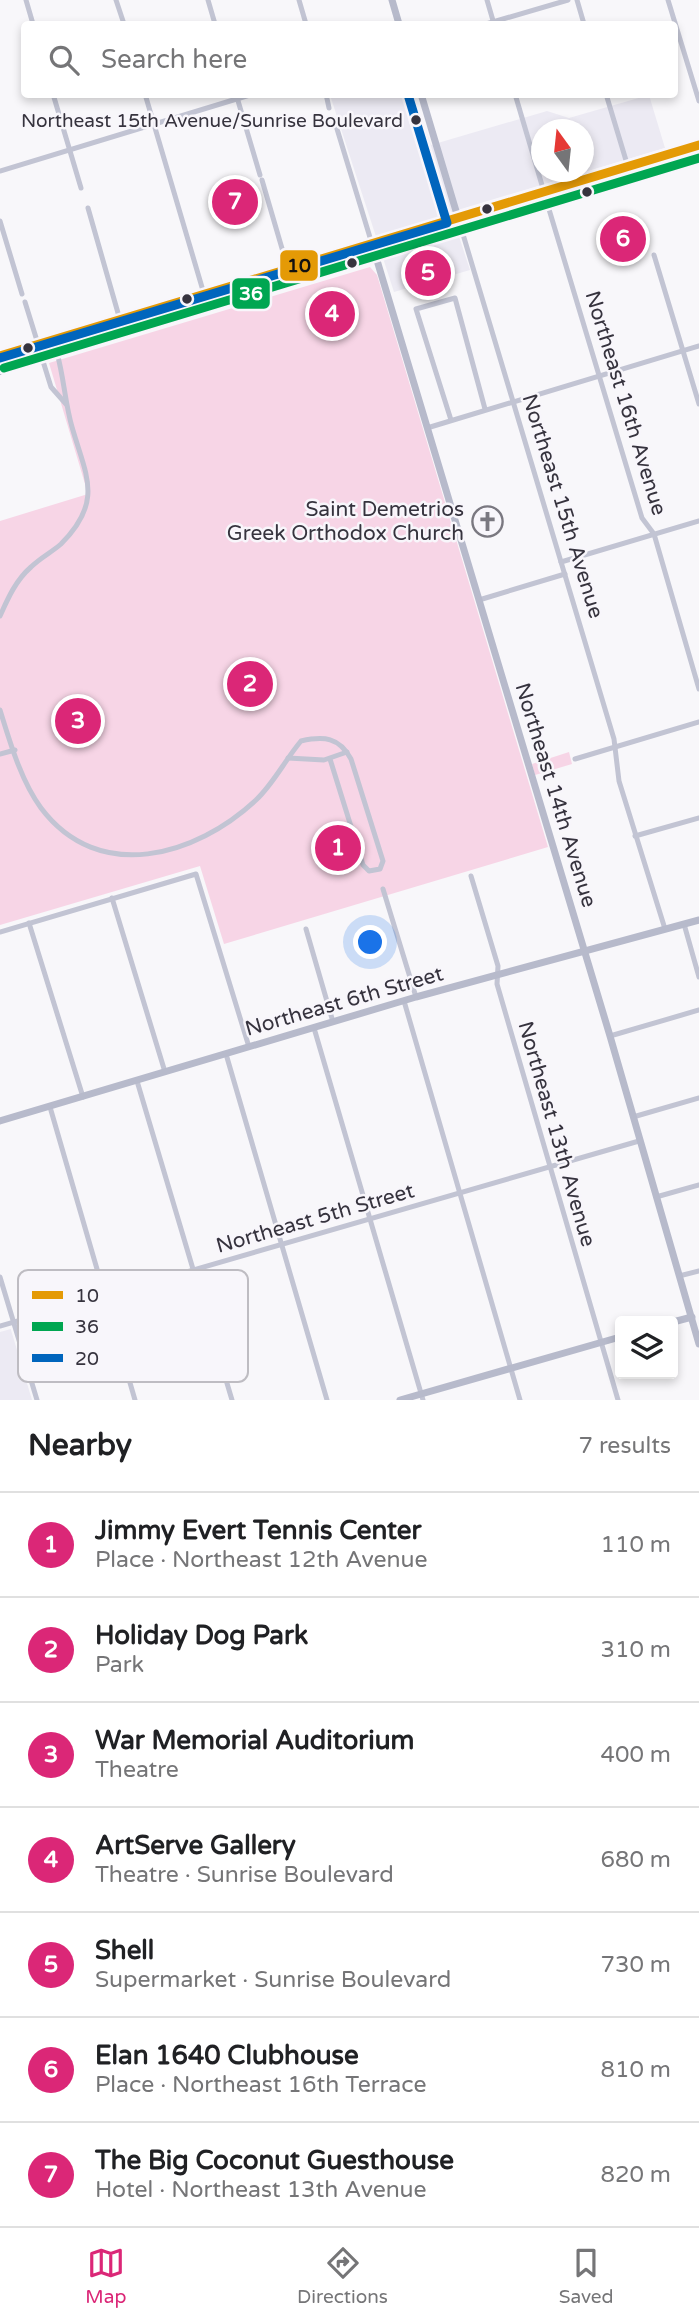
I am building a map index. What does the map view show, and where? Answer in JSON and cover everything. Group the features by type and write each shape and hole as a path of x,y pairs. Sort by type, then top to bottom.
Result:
{"main road":[{"path":"0,356 699,145"},
{"path":"0,371 699,160"},
{"path":"632,180 643,162"},
{"path":"187,314 199,305 204,294"},
{"path":"42,358 59,338"}],"street":[{"path":"26,0 32,21"},
{"path":"116,0 123,21"},
{"path":"208,0 214,21"},
{"path":"299,0 305,21"},
{"path":"392,0 398,21"},
{"path":"486,0 493,21"},
{"path":"500,21 568,0"},
{"path":"577,0 583,21"},
{"path":"668,0 674,21"},
{"path":"678,33 699,101"},
{"path":"54,98 81,188"},
{"path":"146,98 204,294"},
{"path":"0,171 234,98"},
{"path":"237,98 288,269"},
{"path":"327,98 329,108"},
{"name":"Northeast 15th Avenue","path":"422,98 565,573 614,747 619,781 665,929"},
{"path":"516,98 544,192"},
{"path":"607,98 628,167"},
{"path":"334,120 372,244"},
{"name":"Northeast 16th Avenue","path":"548,205 642,518 654,534 699,689"},
{"path":"88,208 120,320"},
{"path":"0,220 22,294"},
{"path":"654,255 699,404"},
{"name":"Northeast 14th Avenue","path":"376,257 610,1036 656,1198 695,1316 699,1344"},
{"path":"451,420 416,309 454,298 485,409"},
{"path":"25,302 38,344"},
{"path":"427,428 699,346"},
{"path":"0,616 11,591 30,567 61,544 82,518 89,497 88,473 66,404 57,354"},
{"path":"42,358 51,387 66,404"},
{"path":"561,562 699,521"},
{"path":"479,600 565,573"},
{"path":"0,710 31,793 51,820 71,836 119,855 166,852 210,834 257,798 301,741 330,738 342,744 347,752 383,861 380,869 369,871 363,865 330,759"},
{"path":"575,759 699,722"},
{"path":"0,733 7,730"},
{"path":"296,747 302,759"},
{"path":"0,754 15,750"},
{"path":"288,758 330,759 347,752"},
{"path":"635,836 699,818"},
{"path":"0,932 196,874 249,1047"},
{"name":"Northeast 13th Avenue","path":"471,876 498,966 497,984 618,1400"},
{"path":"383,889 416,997"},
{"path":"112,898 165,1072"},
{"name":"Northeast 6th Street","path":"0,1121 416,997 699,920"},
{"path":"29,923 83,1097"},
{"path":"684,924 699,977"},
{"path":"306,929 333,1022"},
{"path":"404,1001 520,1400"},
{"path":"610,1036 699,1010"},
{"path":"314,1028 422,1397"},
{"path":"226,1054 327,1400"},
{"path":"137,1081 193,1270"},
{"path":"633,1117 699,1098"},
{"path":"50,1107 97,1270"},
{"name":"Northeast 5th Street","path":"193,1270 639,1141"},
{"path":"656,1198 699,1185"},
{"path":"680,1276 699,1271"},
{"path":"0,1277 18,1336"},
{"path":"678,1321 695,1316"},
{"name":"Northeast 5th Street","path":"0,1326 18,1321"},
{"path":"400,1400 422,1397 615,1338"},
{"path":"32,1382 37,1400"},
{"path":"130,1382 135,1400"},
{"path":"227,1382 232,1400"}],"shaded area":[{"path":"331,98 415,98 431,145 547,111 569,118 639,98 650,98 665,148 594,169 594,119 531,119 531,182 551,182 451,212 470,270 394,292"},
{"path":"370,267 377,275 548,847 224,944 200,866 0,925 0,521 88,494 49,363"},
{"path":"569,752 572,764 535,775 532,764"},
{"path":"11,1329 18,1353 18,1382 27,1382 32,1400 0,1400 0,1332"}],"transit line":[{"name":"20","path":"0,358 447,223 409,98"},
{"name":"10","path":"0,356 699,145"},
{"name":"36","path":"4,368 699,158"}],"place":[{"name":"Northeast 15th Avenue/Sunrise Boulevard","path":"416,120"},
{"name":"The Big Coconut Guesthouse","path":"235,202"},
{"name":"Elan 1640 Clubhouse","path":"623,239"},
{"name":"Shell","path":"428,273"},
{"name":"ArtServe Gallery","path":"332,314"},
{"name":"Saint Demetrios Greek Orthodox Church","path":"487,521"},
{"name":"Holiday Dog Park","path":"250,684"},
{"name":"War Memorial Auditorium","path":"78,721"},
{"name":"Jimmy Evert Tennis Center","path":"338,848"}]}
